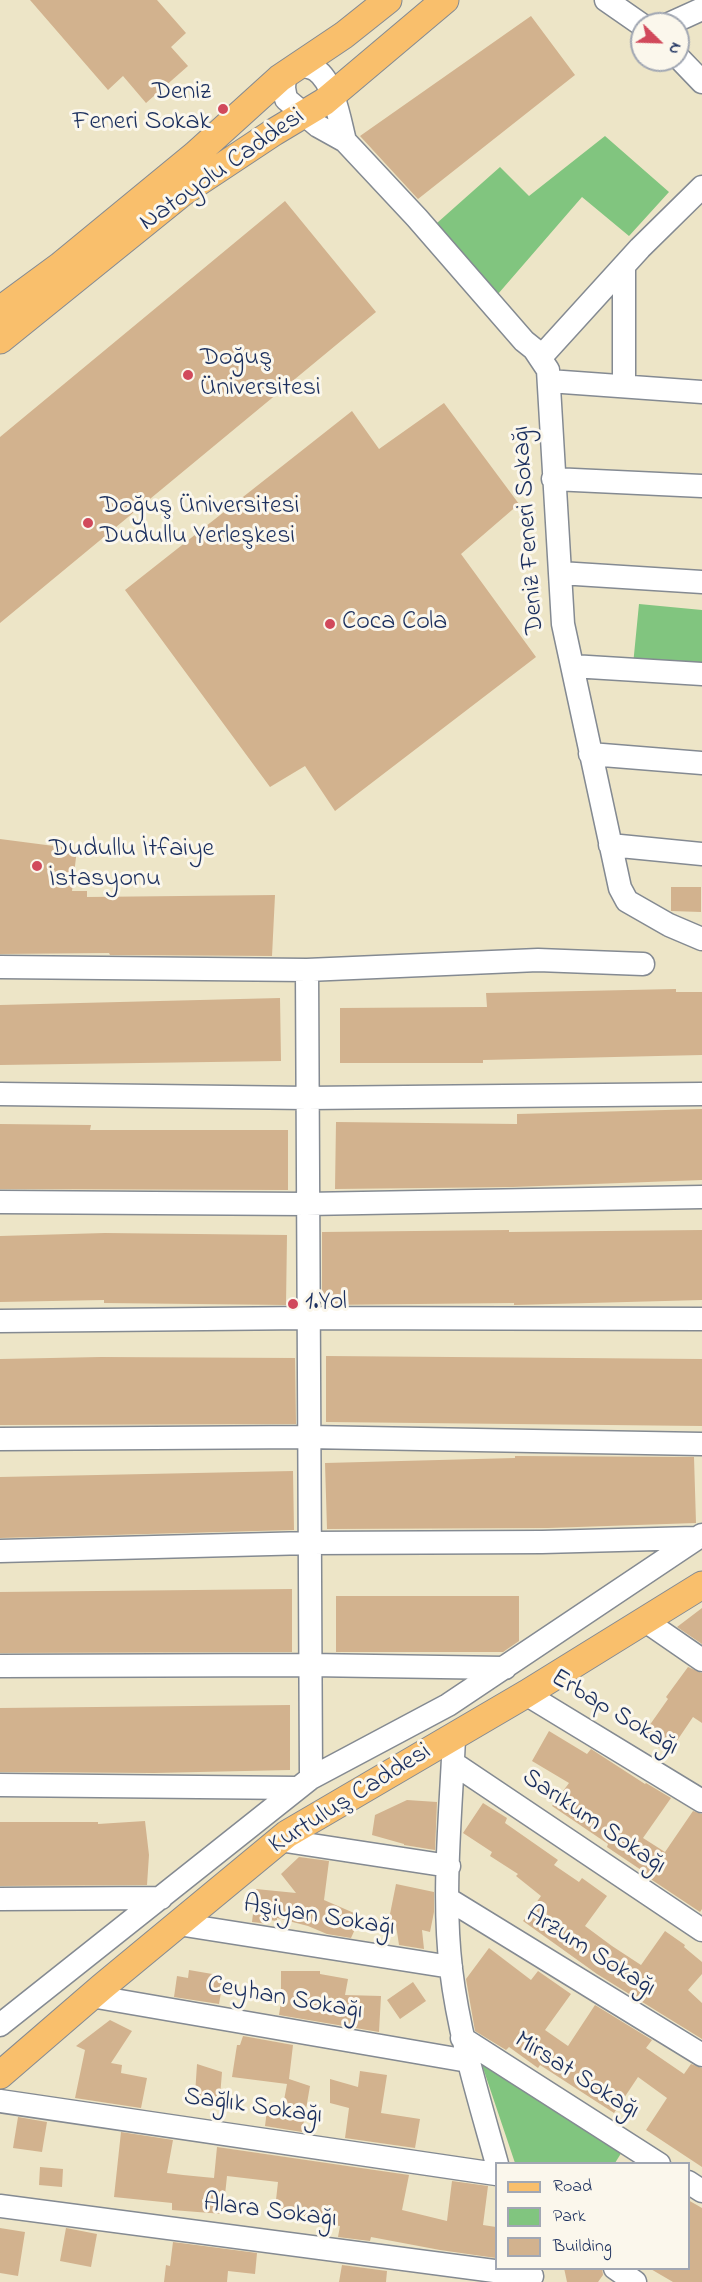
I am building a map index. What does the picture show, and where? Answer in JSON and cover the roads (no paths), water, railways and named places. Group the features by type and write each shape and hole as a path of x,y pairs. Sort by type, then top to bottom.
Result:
{"main road":[{"name":"Natoyolu Caddesi","path":"0,310 60,266 195,155 292,70 344,35 388,0"},
{"name":"Natoyolu Caddesi","path":"0,340 182,193 333,95 445,0"},
{"name":"Kurtuluş Caddesi","path":"0,2075 279,1840 526,1694 702,1585"}],"street":[{"path":"606,0 630,17"},
{"name":"Deniz Feneri Sokağı","path":"345,141 333,95 317,70 292,70 284,88 286,99 318,126 345,141 417,218 548,370 563,624 620,888 627,901 669,925 702,939"},
{"path":"690,70 702,82"},
{"path":"540,358 624,266 702,187"},
{"path":"624,266 624,386"},
{"path":"549,381 702,392"},
{"path":"554,479 702,486"},
{"path":"560,573 702,582"},
{"path":"572,666 702,674"},
{"path":"590,754 702,763"},
{"path":"610,845 702,854"},
{"path":"0,968 307,970 538,960 644,964"},
{"path":"304,1783 310,1665 306,1204 307,970"},
{"path":"0,1094 307,1098 702,1094"},
{"path":"0,1202 306,1204 702,1197"},
{"path":"0,1321 308,1318 702,1319"},
{"path":"0,1439 308,1437 702,1444"},
{"path":"0,1551 699,1537"},
{"path":"0,2025 304,1783 448,1705 699,1537"},
{"path":"644,1620 702,1660"},
{"path":"0,1666 310,1665 505,1668"},
{"name":"Erbap Sokağı","path":"526,1694 702,1801"},
{"path":"454,1737 448,1899 451,1967 462,2038 497,2162"},
{"name":"Sarıkum Sokağı","path":"453,1763 702,1930"},
{"path":"0,1785 304,1783"},
{"path":"279,1840 449,1866"},
{"path":"0,1899 161,1898"},
{"name":"Arzum Sokağı","path":"448,1899 702,2055"},
{"name":"Aşiyan Sokağı","path":"178,1924 451,1967"},
{"name":"Ceyhan Sokağı","path":"91,1996 468,2061"},
{"name":"Mirsat Sokağı","path":"462,2038 657,2162"},
{"name":"Sağlık Sokağı","path":"0,2101 187,2127 495,2175"},
{"name":"Alara Sokağı","path":"0,2206 532,2275"},
{"path":"618,2270 635,2282"}],"place":[{"name":"Deniz Feneri Sokak","path":"223,109"},
{"name":"Doğuş Üniversitesi","path":"188,375"},
{"name":"Doğuş Üniversitesi Dudullu Yerleşkesi","path":"88,523"},
{"name":"Coca Cola","path":"330,624"},
{"name":"Dudullu İtfaiye İstasyonu","path":"37,866"},
{"name":"1.Yol","path":"293,1304"}]}
